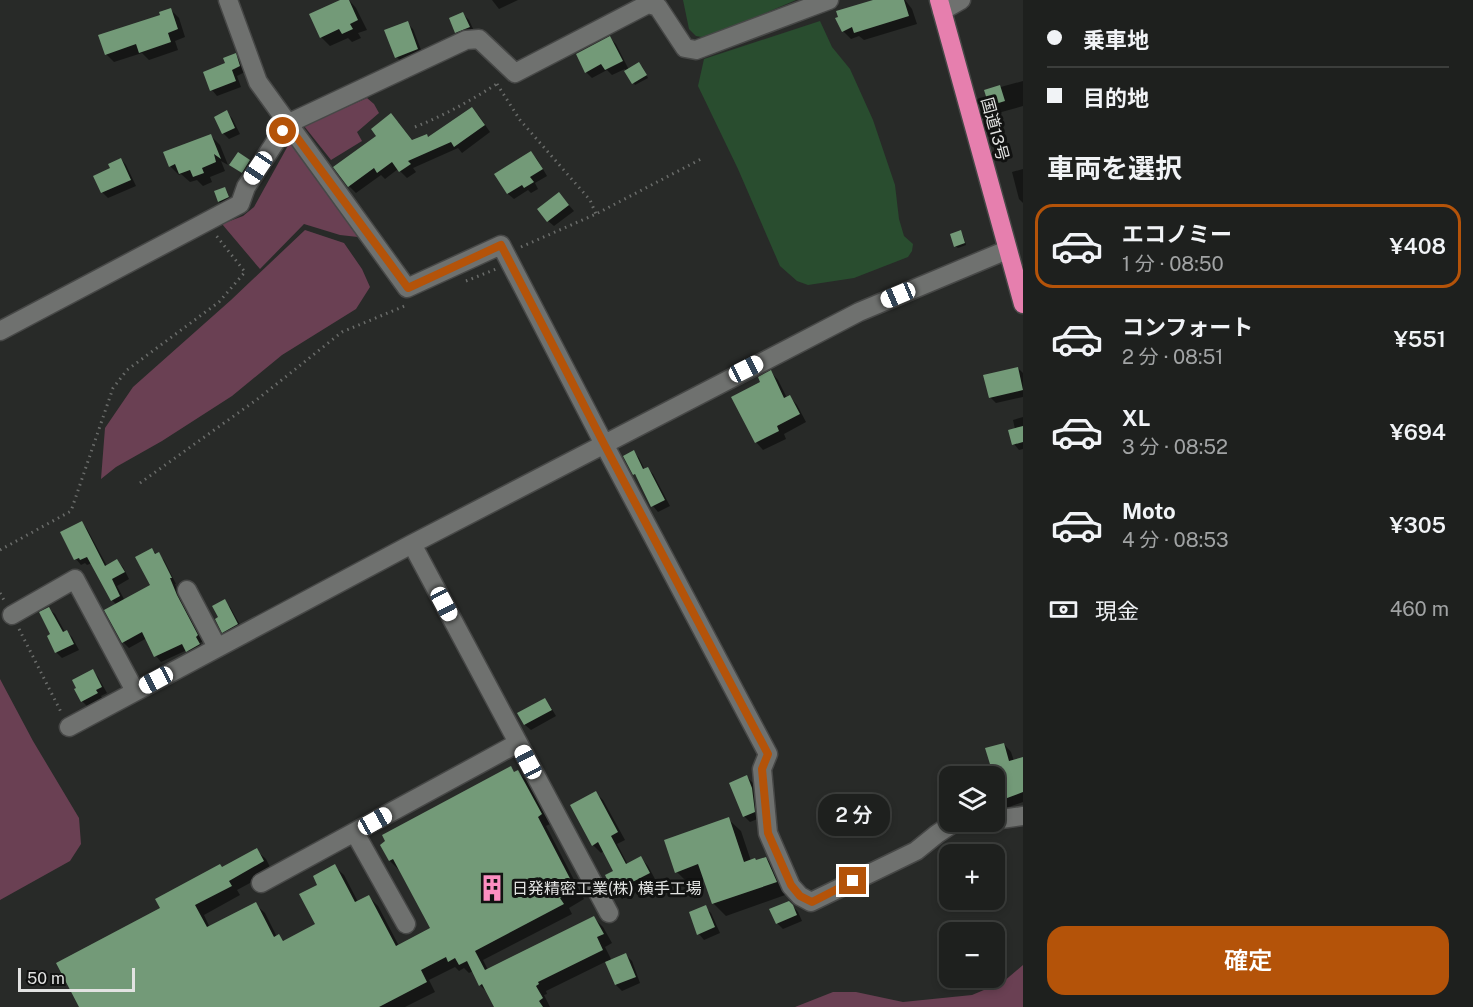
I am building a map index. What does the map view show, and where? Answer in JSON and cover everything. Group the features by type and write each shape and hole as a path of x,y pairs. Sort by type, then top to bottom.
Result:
{"highway":[{"name":"国道13号","path":"941,5 1023,304"}],"street":[{"path":"228,0 258,82 408,288 501,245 768,754 762,769 768,833 791,885 800,896 812,902 916,851 940,832"},
{"path":"0,331 240,204 246,187 287,124 466,40 479,39 515,72 648,4 658,7 685,48 696,50 829,0"},
{"path":"941,5 961,0"},
{"path":"69,727 412,544 859,312 1007,250"},
{"path":"412,544 609,913"},
{"path":"12,615 75,579 135,691"},
{"path":"188,590 217,647"},
{"path":"261,883 518,743"},
{"path":"1005,818 1023,816"},
{"path":"355,833 406,924"}],"path":[{"path":"415,127 470,101 515,72"},
{"path":"498,84 520,120 590,200 596,214"},
{"path":"458,285 702,158"},
{"path":"0,550 71,511 113,388 127,370 219,302 245,272 205,222"},
{"path":"140,483 259,398 342,332 416,302"},
{"path":"0,593 69,727"}],"shaded area":[{"path":"683,0 796,0 707,38 696,36 689,29"},
{"path":"820,21 832,47 850,69 873,120 895,185 899,219 904,236 913,244 908,257 854,278 808,285 797,281 780,266 738,169 698,86 704,59"},
{"path":"367,98 379,113 357,132 362,141 331,160 304,126"},
{"path":"290,142 358,237 340,235 304,224 260,269 222,224 243,216 254,207"},
{"path":"305,230 344,243 362,269 370,287 356,309 282,355 232,396 162,441 116,467 101,479 105,428 133,387 231,300"},
{"path":"0,679 33,741 79,818 81,844 70,861 0,900"},
{"path":"1023,965 1023,1007 795,1007 833,992 856,992 903,1002 972,995 989,988 1005,988 1005,980"}],"building":[{"path":"340,0 349,0 358,20 350,24 353,29 342,34 339,29 320,38 309,14"},
{"path":"873,0 904,0 909,16 854,33 852,27 842,32 835,18 838,17 836,11"},
{"path":"171,8 178,29 168,33 171,42 139,53 136,44 105,55 98,35 160,15 159,12"},
{"path":"463,12 470,27 455,33 449,18"},
{"path":"408,21 418,49 395,58 384,30"},
{"path":"610,36 623,61 605,70 601,64 585,73 576,54"},
{"path":"236,53 240,66 232,70 236,81 210,91 203,72 225,63 223,58"},
{"path":"639,62 647,75 632,84 624,71"},
{"path":"1000,85 1005,101 989,106 984,90"},
{"path":"472,107 485,125 454,147 451,142 408,161 411,164 399,172 392,162 377,173 374,168 348,187 333,167 376,136 371,129 391,113 412,140 427,134 428,137"},
{"path":"227,110 235,128 222,134 214,117"},
{"path":"211,134 221,159 214,154 216,162 202,168 204,173 193,177 190,170 179,174 175,164 169,167 163,152"},
{"path":"531,151 543,169 530,177 534,182 524,188 522,185 507,194 494,174"},
{"path":"238,152 250,160 242,173 229,165"},
{"path":"121,158 131,180 101,193 93,176 110,168 108,164"},
{"path":"225,187 229,197 218,202 214,191"},
{"path":"559,192 569,205 547,222 537,209"},
{"path":"961,230 965,243 954,247 950,234"},
{"path":"1018,367 1023,390 989,398 983,375"},
{"path":"771,370 784,398 790,395 800,414 777,426 779,431 755,443 731,397 760,382 758,377"},
{"path":"1023,426 1023,442 1012,445 1008,430"},
{"path":"634,450 643,469 648,467 665,500 651,507 635,474 633,475 623,456"},
{"path":"82,521 105,566 117,559 125,572 112,579 120,596 111,601 87,557 74,560 60,532"},
{"path":"152,548 155,554 159,552 172,578 170,578 177,595 198,635 196,637 200,644 186,652 182,644 154,657 142,632 122,643 104,610 150,585 135,557"},
{"path":"225,599 238,624 222,633 215,619 218,617 212,606"},
{"path":"49,607 63,632 67,630 74,644 55,653 47,636 50,634 39,612"},
{"path":"93,669 102,687 96,690 98,693 81,702 72,680"},
{"path":"545,698 552,710 524,725 517,713"},
{"path":"1004,743 1009,761 1023,757 1023,792 1005,799 1005,766 991,766 985,748"},
{"name":"日発精密工業(株) 横手工場","path":"511,766 514,772 518,770 542,814 538,817 576,890 560,898 564,904 475,951 485,970 594,916 604,934 597,937 603,950 538,982 536,986 543,998 539,1001 543,1007 494,1007 482,984 479,986 467,961 459,965 455,958 448,962 446,957 421,970 427,982 379,1007 79,1007 56,963 160,908 155,899 220,864 222,867 257,848 264,861 229,881 232,886 195,905 207,927 256,902 274,937 279,934 283,941 315,924 299,894 317,885 313,876 335,864 355,902 369,895 396,946 430,928 393,859 389,861 380,845 385,841 382,835"},
{"path":"747,775 752,788 755,812 743,817 729,783"},
{"path":"596,791 618,832 611,836 626,864 641,856 650,873 613,892 605,875 613,871 598,842 592,846 570,805"},
{"path":"729,817 744,862 766,857 777,882 712,904 698,864 675,873 664,840"},
{"path":"789,901 797,915 776,924 769,909"},
{"path":"706,905 715,927 697,935 689,912"},
{"path":"626,953 636,977 615,985 605,962"}],"place":[{"name":"日発精密工業(株) 横手工場","path":"492,888"}],"route":[{"path":"283,131 287,124 408,288 501,245 768,754 762,769 768,833 791,885 800,896 812,902 853,881"}]}
